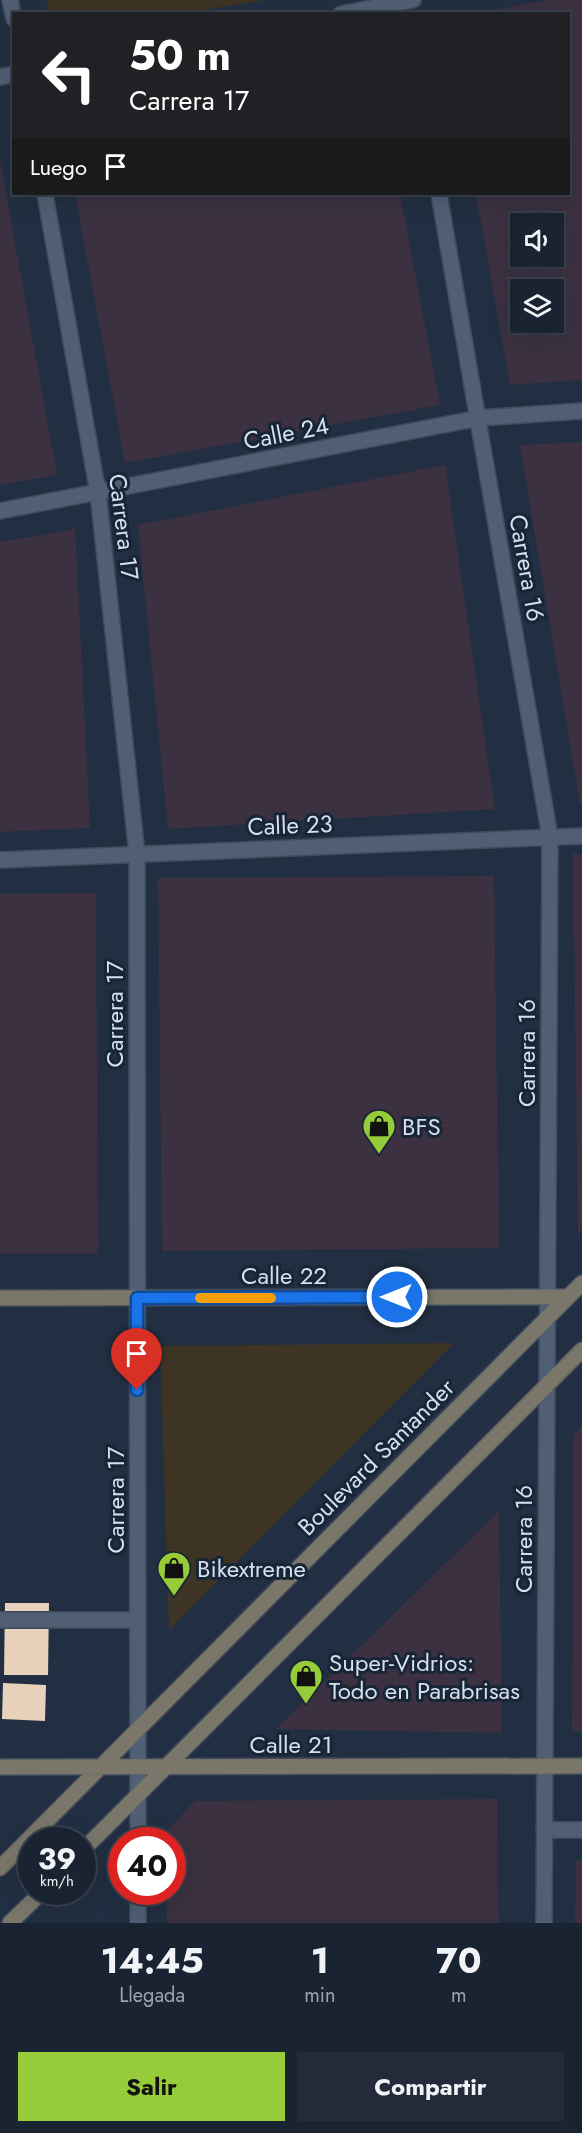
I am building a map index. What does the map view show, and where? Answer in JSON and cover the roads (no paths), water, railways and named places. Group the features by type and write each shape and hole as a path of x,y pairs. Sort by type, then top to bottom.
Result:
{"main road":[{"name":"Boulevard Santander","path":"0,1868 582,1283"},
{"name":"Calle 22","path":"0,1298 568,1297"},
{"path":"96,1837 582,1350"},
{"name":"Calle 21","path":"0,1767 582,1766"},
{"path":"10,1923 29,1905"}],"street":[{"path":"354,12 408,4"},
{"name":"Carrera 17","path":"45,195 98,493 137,854 138,1827"},
{"name":"Carrera 16","path":"439,195 550,837 544,1923"},
{"name":"Calle 24","path":"0,511 479,418 582,411"},
{"name":"Calle 23","path":"0,860 582,836"},
{"path":"0,1620 138,1620"},
{"path":"544,1830 582,1830"},
{"path":"138,1905 138,1923"}],"place":[{"name":"BFS","path":"379,1155"},
{"name":"Bikextreme","path":"174,1597"},
{"name":"Super-Vidrios: Todo en Parabrisas","path":"306,1705"}]}
